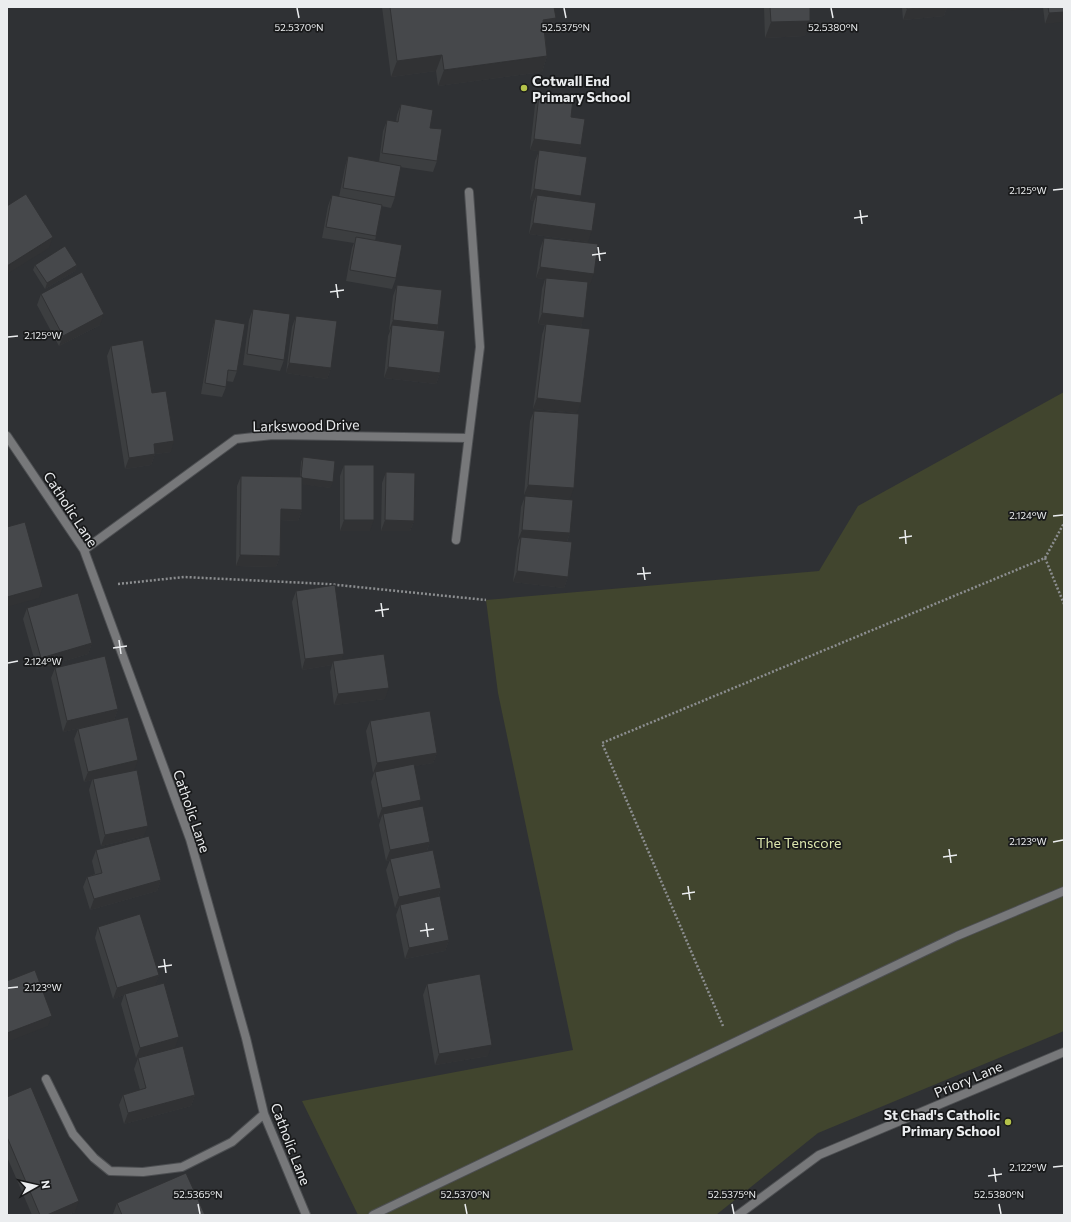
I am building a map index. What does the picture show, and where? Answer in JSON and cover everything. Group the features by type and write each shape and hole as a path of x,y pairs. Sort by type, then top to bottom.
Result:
{"street":[{"path":"456,540 480,347 469,192"},
{"name":"Larkswood Drive","path":"84,550 236,439 273,435 468,438"},
{"name":"Catholic Lane","path":"7,436 84,550 98,586 190,838 246,1038 264,1114 306,1215"},
{"path":"373,1215 957,936 1064,891"},
{"name":"Priory Lane","path":"738,1215 819,1155 1064,1052"},
{"path":"46,1079 72,1134 94,1158 110,1171 144,1172 182,1167 232,1142 264,1114"}],"path":[{"path":"731,1045 602,743 1045,558 1064,523"},
{"path":"1045,558 1064,604"},
{"path":"98,586 184,577 328,584 486,600"}],"green space":[{"name":"The Tenscore","path":"1064,392 1064,1031 818,1133 716,1215 358,1215 302,1101 573,1050 498,693 486,600 819,571 858,506"}],"building":[{"path":"390,7 554,7 556,18 543,20 547,56 444,70 442,55 397,61"},
{"path":"770,7 810,7 810,21 771,22"},
{"path":"907,7 932,7 907,9"},
{"path":"1048,7 1064,7 1064,12 1049,13"},
{"path":"539,95 573,99 571,117 585,119 581,145 534,139"},
{"path":"401,104 433,110 430,128 442,129 437,161 382,153 387,120 398,122"},
{"path":"539,150 587,157 581,196 534,189"},
{"path":"348,156 401,166 395,197 343,188"},
{"path":"26,194 53,237 7,266 7,206"},
{"path":"332,195 382,205 376,236 326,227"},
{"path":"537,195 596,203 592,231 533,223"},
{"path":"356,237 402,245 396,278 350,270"},
{"path":"544,238 598,244 594,274 540,267"},
{"path":"65,246 77,265 47,283 35,265"},
{"path":"82,272 104,314 63,336 41,294"},
{"path":"546,278 588,282 584,318 542,313"},
{"path":"397,285 442,290 438,325 393,320"},
{"path":"253,309 290,314 284,360 247,354"},
{"path":"296,316 337,321 331,368 289,363"},
{"path":"215,319 245,324 237,371 228,370 226,387 205,383"},
{"path":"546,324 590,329 581,403 537,398"},
{"path":"392,325 445,331 440,373 388,367"},
{"path":"143,340 152,393 166,391 174,441 154,444 155,454 129,458 111,346"},
{"path":"534,411 579,414 574,488 528,485"},
{"path":"303,457 335,461 333,482 302,478"},
{"path":"344,465 374,465 374,520 344,520"},
{"path":"386,472 415,473 414,521 385,520"},
{"path":"241,476 302,477 302,510 281,509 280,556 240,555"},
{"path":"525,496 573,500 570,533 522,530"},
{"path":"25,522 43,587 7,597 7,527"},
{"path":"521,537 572,542 568,577 517,571"},
{"path":"335,585 344,654 305,659 296,591"},
{"path":"78,593 92,643 41,658 27,608"},
{"path":"384,654 389,688 338,694 333,661"},
{"path":"105,656 118,709 67,721 55,668"},
{"path":"430,711 437,753 377,763 370,721"},
{"path":"128,717 138,760 88,772 78,729"},
{"path":"414,764 421,800 382,808 375,772"},
{"path":"137,770 148,826 105,835 93,779"},
{"path":"423,806 430,842 390,850 383,814"},
{"path":"149,836 161,880 94,899 87,877 102,873 96,850"},
{"path":"433,850 441,888 399,897 390,859"},
{"path":"440,896 449,940 409,948 400,905"},
{"path":"140,914 159,975 117,988 98,927"},
{"path":"35,970 52,1016 7,1033 7,981"},
{"path":"480,974 492,1045 439,1054 427,984"},
{"path":"164,983 179,1037 140,1048 125,994"},
{"path":"183,1046 195,1095 128,1113 123,1095 146,1088 138,1058"},
{"path":"31,1087 79,1201 47,1215 40,1215 7,1137 7,1097"},
{"path":"186,1173 205,1215 122,1215 117,1203"}],"place":[{"name":"Cotwall End Primary School","path":"524,88"},
{"name":"St Chad's Catholic Primary School","path":"1008,1122"}]}
